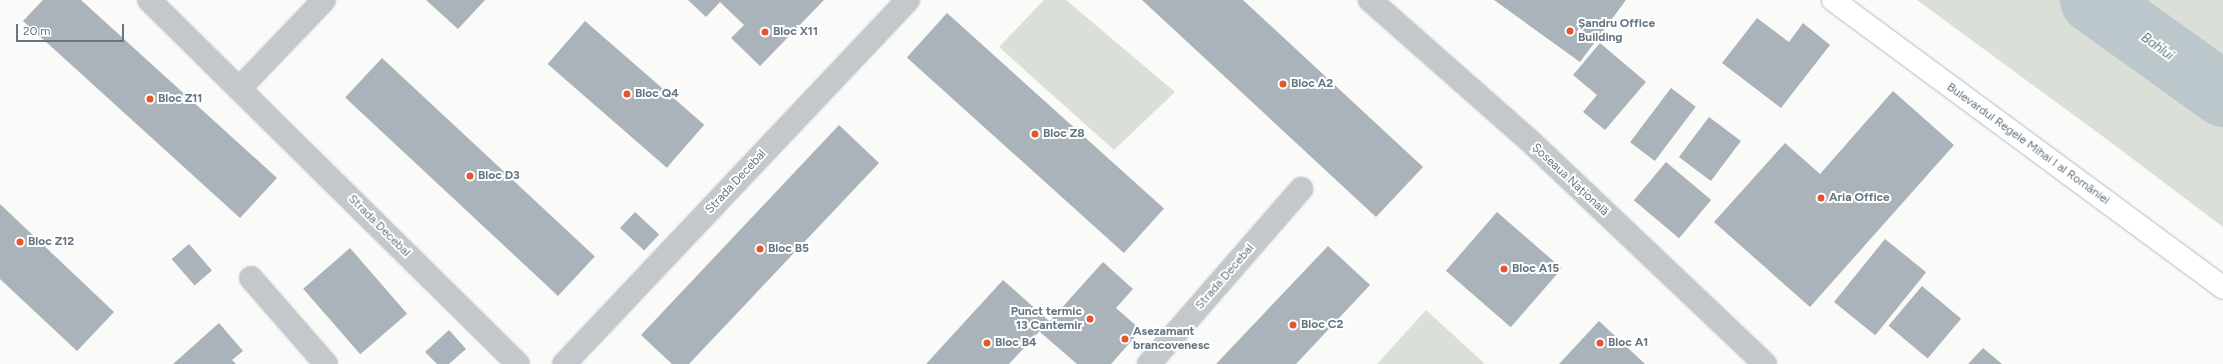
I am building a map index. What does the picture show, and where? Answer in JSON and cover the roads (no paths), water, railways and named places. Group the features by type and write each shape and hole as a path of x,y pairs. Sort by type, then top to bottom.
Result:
{"main road":[{"name":"Bulevardul Regele Mihai I al României","path":"1833,0 2223,288"}],"street":[{"name":"Strada Decebal","path":"149,0 518,364"},
{"path":"239,89 324,0"},
{"name":"Strada Decebal","path":"564,364 908,0"},
{"name":"Șoseaua Națională","path":"1370,0 1528,140 1765,364"},
{"name":"Strada Decebal","path":"1149,364 1301,190"},
{"path":"251,278 326,364"}],"waterway":[{"name":"Bahlui","path":"2092,0 2223,94"}],"place":[{"name":"Șandru Office Building","path":"1570,31"},
{"name":"Bloc X11","path":"765,32"},
{"name":"Bloc A2","path":"1283,84"},
{"name":"Bloc Q4","path":"627,94"},
{"name":"Bloc Z11","path":"150,99"},
{"name":"Bloc Z8","path":"1035,134"},
{"name":"Bloc D3","path":"470,176"},
{"name":"Aria Office","path":"1821,198"},
{"name":"Bloc Z12","path":"20,242"},
{"name":"Bloc B5","path":"760,249"},
{"name":"Bloc A15","path":"1504,269"},
{"name":"Punct termic 13 Cantemir","path":"1090,319"},
{"name":"Bloc C2","path":"1293,325"},
{"name":"Asezamant brancovenesc","path":"1125,339"},
{"name":"Bloc B4","path":"987,343"},
{"name":"Bloc A1","path":"1600,343"}]}
